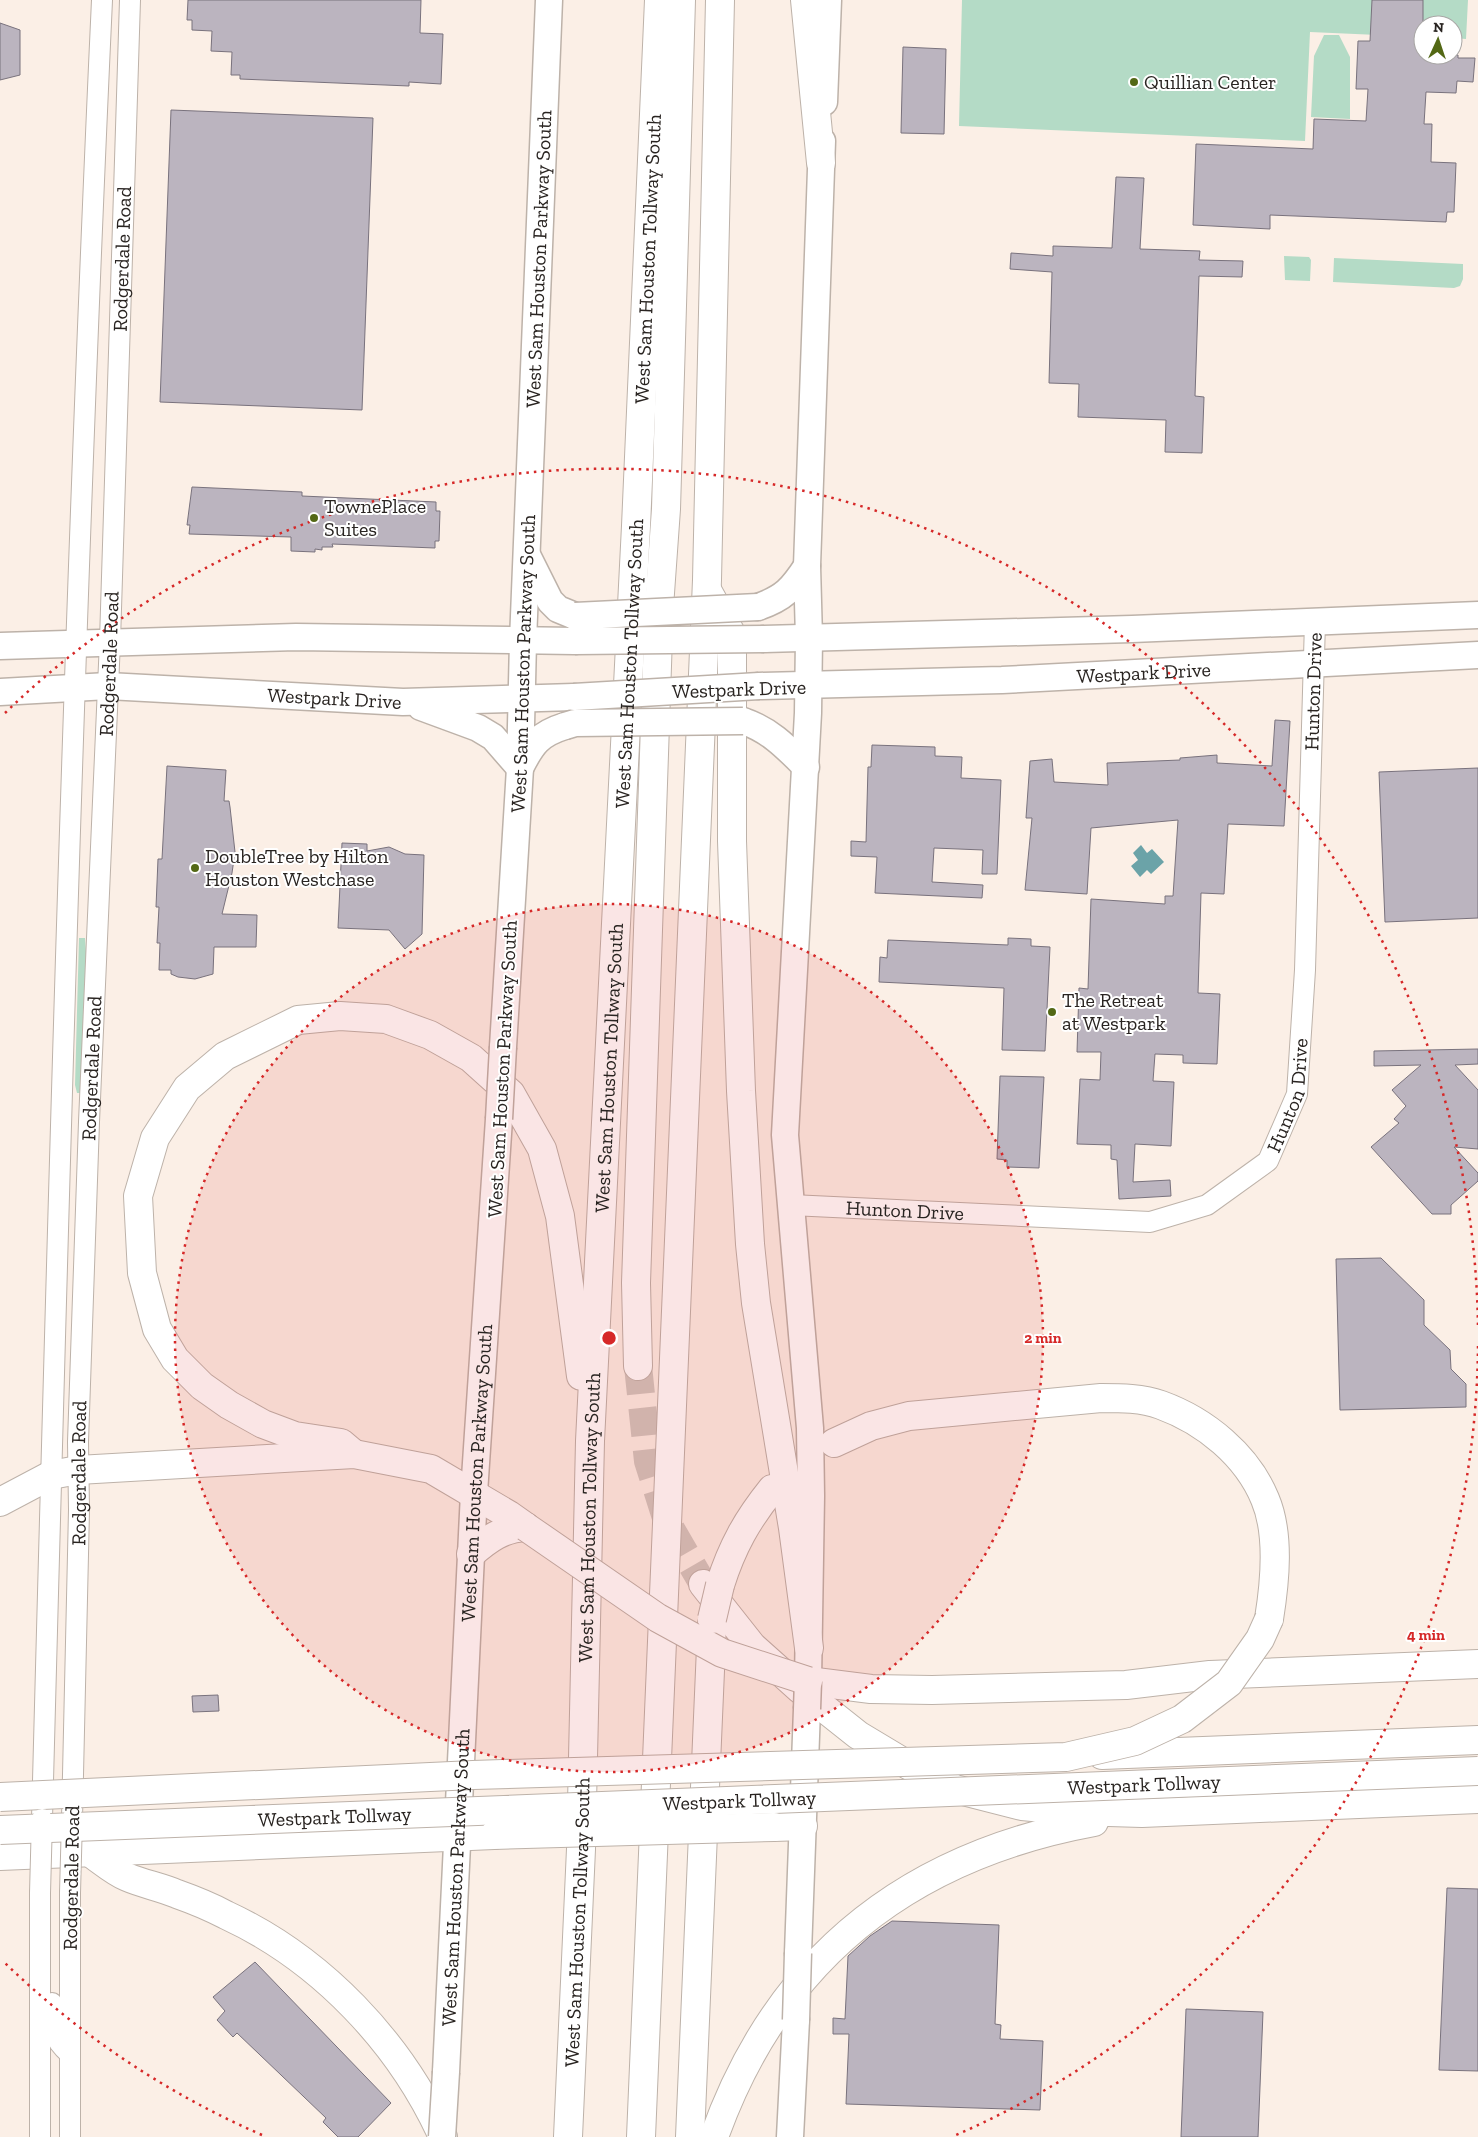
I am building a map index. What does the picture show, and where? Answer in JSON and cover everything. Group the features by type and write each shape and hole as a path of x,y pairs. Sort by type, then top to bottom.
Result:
{"highway":[{"name":"West Sam Houston Tollway South","path":"568,2137 580,1849 590,1441 636,526 659,0"},
{"path":"638,1366 636,1283 659,607 666,509 681,0"},
{"path":"640,2137 706,590 720,0"},
{"path":"805,0 821,163"},
{"path":"706,590 732,635 732,841 741,1091 749,1234 758,1313 814,1669"},
{"path":"354,1454 341,1443 295,1436 263,1424 216,1396 175,1359 157,1328 142,1273 138,1196 155,1138 187,1088 225,1056 298,1020 340,1016 386,1019 430,1035 471,1058 511,1094 542,1149 560,1216 590,1441"},
{"path":"834,1443 871,1426 909,1416 1101,1398 1130,1398 1161,1404 1205,1426 1242,1460 1265,1500 1275,1545 1274,1588 1269,1619 1260,1640 1230,1683 1182,1719 1135,1741 1066,1757"},
{"path":"0,1502 51,1474 78,1470 354,1454 431,1469 474,1493 515,1523 658,1618 722,1652 814,1669 871,1689 932,1690 1119,1685 1210,1675 1478,1664"},
{"path":"690,2137 712,1619 711,1585 748,1520 772,1489"},
{"path":"471,1554 492,1537 515,1523"},
{"path":"711,1585 752,1646 800,1689 858,1735 908,1765 955,1789 1022,1806 1076,1812 1142,1814 1478,1799"},
{"name":"Westpark Tollway","path":"0,1797 473,1775 1066,1757 1478,1740"},
{"name":"Westpark Tollway","path":"0,1830 1478,1771"},
{"path":"714,2137 726,2102 760,2036 800,1980 840,1940 888,1901 945,1869 998,1847 1058,1829 1142,1814"},
{"path":"0,1856 494,1835 803,1826"},
{"path":"88,1852 126,1877 178,1894 227,1915 261,1933 300,1961 340,1994 392,2051 416,2088 442,2137"}],"main road":[{"name":"West Sam Houston Parkway South","path":"442,2137 474,1493 520,768 535,312 549,0"},
{"path":"790,2137 807,1709 814,1669 810,1428 785,1135 798,865 806,767 809,686 807,566 828,0"},
{"path":"528,557 550,601 575,629 764,639 1315,622 1478,615"},
{"path":"0,646 110,641 296,637 523,641 575,629 758,607 779,600 794,586 807,566"},
{"name":"Westpark Drive","path":"0,692 108,686 403,702 574,697 759,686 1002,680 1478,655"},
{"path":"403,702 478,728 493,737 520,768 531,747 540,737 575,723 743,721 760,727 781,741 806,767"}],"street":[{"name":"Rodgerdale Road","path":"40,2137 40,1893 57,1190 88,302 102,0"},
{"name":"Rodgerdale Road","path":"70,2137 70,1894 78,1470 87,1192 110,641 119,303 130,0"},
{"path":"99,48 128,50"},
{"path":"88,302 119,303"},
{"name":"Hunton Drive","path":"790,1205 1150,1222 1207,1205 1268,1161 1297,1094 1305,970 1315,622"},
{"path":"57,1190 87,1192"},
{"path":"40,1935 51,1981 52,2027 58,2044 70,2054"}],"green space":[{"name":"Quillian Center","path":"962,0 1468,0 1466,39 1463,39 1463,15 1413,15 1413,37 1310,32 1305,141 959,126"},
{"path":"1324,35 1339,35 1350,57 1350,119 1311,117 1314,56"},
{"path":"1284,256 1309,257 1311,260 1310,281 1285,280"},
{"path":"1334,258 1463,264 1463,279 1460,286 1454,288 1333,282"},
{"path":"79,938 85,938 88,977 82,1093 77,1093 75,1085"}],"water":[{"path":"1141,845 1147,853 1152,849 1164,862 1151,874 1147,870 1140,877 1131,866 1138,860 1133,853"}],"building":[{"path":"188,0 421,0 420,33 443,34 441,84 409,82 409,86 240,79 240,75 231,75 232,52 211,51 212,31 192,30 192,20 187,20"},
{"path":"1372,0 1423,0 1423,15 1413,15 1413,65 1463,65 1463,58 1475,58 1473,82 1457,81 1456,93 1426,92 1424,124 1432,124 1431,162 1456,163 1454,212 1447,212 1446,222 1270,215 1270,229 1193,225 1196,144 1313,149 1314,119 1366,121 1368,89 1356,89 1358,41 1370,41"},
{"path":"0,23 20,30 20,75 0,80"},
{"path":"903,47 946,49 944,134 901,133"},
{"path":"171,110 373,118 362,410 160,402"},
{"path":"1116,177 1144,178 1140,249 1200,251 1199,260 1243,261 1242,277 1199,276 1195,396 1204,397 1202,453 1165,452 1166,420 1078,417 1079,384 1049,383 1052,272 1010,269 1011,253 1053,256 1053,246 1112,248"},
{"name":"TownePlace Suites","path":"192,487 302,492 302,496 436,502 436,511 440,511 439,541 435,541 435,548 332,544 333,547 322,547 322,550 315,549 315,552 291,551 291,537 189,534 190,525 187,525"},
{"path":"1275,720 1290,721 1284,826 1228,824 1224,894 1201,893 1198,993 1220,994 1217,1064 1183,1063 1183,1055 1155,1054 1153,1081 1174,1082 1171,1146 1135,1144 1133,1182 1170,1180 1171,1196 1119,1199 1117,1160 1111,1159 1111,1145 1077,1144 1080,1079 1100,1080 1101,1052 1077,1052 1079,988 1088,989 1091,899 1165,904 1165,896 1173,896 1178,820 1091,828 1087,894 1025,890 1032,818 1026,818 1030,761 1052,759 1054,782 1108,785 1107,763 1180,760 1180,758 1217,755 1217,763 1272,766"},
{"path":"872,745 935,747 935,756 962,757 961,778 1001,780 997,874 982,874 983,850 934,848 932,882 983,885 982,898 875,893 877,857 851,856 851,841 866,842 868,767 871,767"},
{"name":"DoubleTree by Hilton Houston Westchase","path":"167,766 226,770 224,801 229,801 235,852 222,914 257,915 256,947 214,947 213,974 195,979 178,977 171,974 171,970 159,970 160,943 157,943 159,907 156,907 158,859 162,859"},
{"path":"1478,768 1478,918 1385,922 1379,772"},
{"path":"342,843 367,844 367,851 389,847 405,854 424,855 422,934 405,949 389,930 338,928"},
{"path":"1008,938 1031,939 1031,946 1050,947 1045,1051 1002,1050 1004,988 879,982 880,957 887,958 888,940 1008,945"},
{"path":"1478,1049 1478,1064 1455,1065 1478,1090 1478,1149 1454,1147 1478,1173 1478,1181 1451,1205 1451,1214 1432,1214 1371,1147 1399,1123 1394,1119 1406,1106 1392,1090 1421,1065 1374,1066 1374,1051"},
{"path":"1000,1076 1044,1077 1039,1168 1007,1167 1007,1160 997,1159"},
{"path":"1381,1258 1424,1300 1424,1325 1450,1350 1451,1369 1466,1384 1466,1407 1340,1410 1336,1259"},
{"path":"218,1695 219,1711 193,1712 192,1696"},
{"path":"1447,1888 1478,1889 1478,2071 1439,2070"},
{"path":"892,1921 999,1925 995,2024 1001,2025 1000,2039 1043,2041 1040,2110 846,2104 849,2034 833,2034 833,2018 845,2019 848,1956 870,1936"},
{"path":"255,1962 391,2103 358,2137 338,2137 323,2122 326,2118 237,2033 233,2037 217,2020 225,2011 213,1997"},
{"path":"1186,2009 1263,2012 1258,2137 1181,2137"}],"tunnel":[{"path":"638,1366 648,1461 668,1524 703,1584"}],"place":[{"name":"Quillian Center","path":"1134,82"},
{"name":"TownePlace Suites","path":"314,518"},
{"name":"DoubleTree by Hilton Houston Westchase","path":"195,868"},
{"name":"The Retreat at Westpark","path":"1052,1012"}]}
